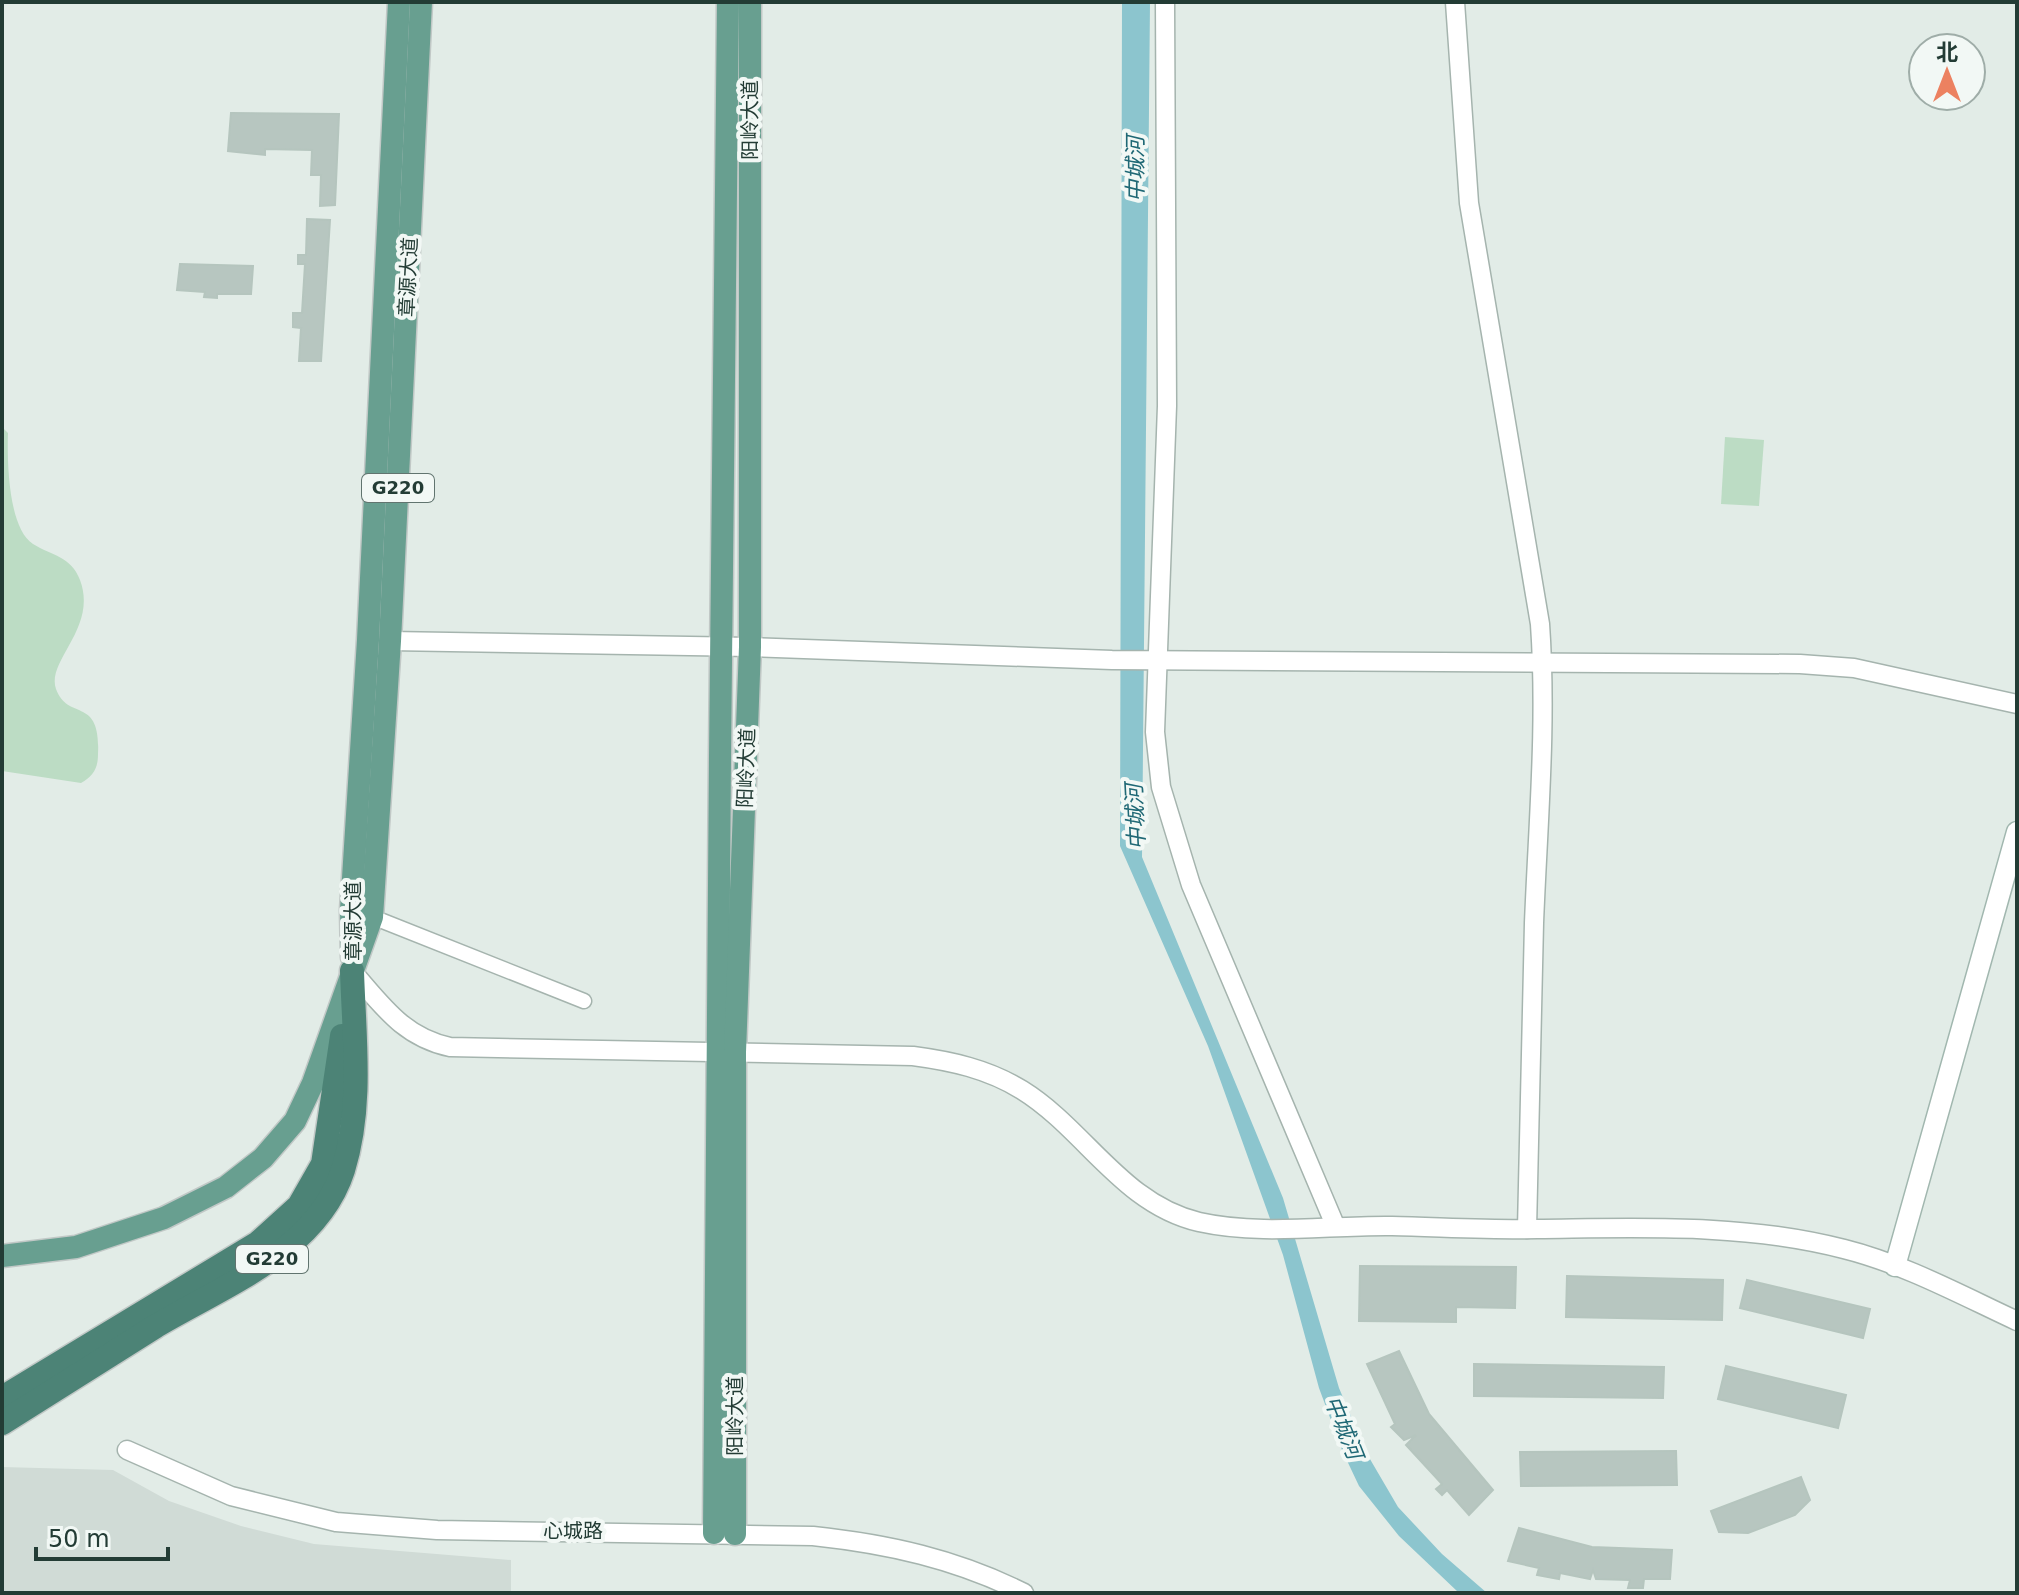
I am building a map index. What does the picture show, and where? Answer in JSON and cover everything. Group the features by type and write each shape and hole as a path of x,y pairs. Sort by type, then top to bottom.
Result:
{"highway":[{"name":"G220","path":"2,1398 258,1243 299,1206 323,1164 352,971"},
{"name":"G220","path":"2,1423 158,1325 268,1262 314,1221 342,1172 356,1109 352,971"}],"main road":[{"name":"章源大道","path":"361,913 368,640 399,2"},
{"name":"章源大道","path":"2,1256 76,1247 164,1218 226,1187 263,1158 295,1121 313,1083 352,971 390,641 421,2"},
{"name":"阳岭大道","path":"724,1533 723,647 728,2"},
{"name":"阳岭大道","path":"725,1052 750,647 750,2"},
{"path":"1895,1266 2017,832"}],"street":[{"path":"1165,2 1167,406 1164,565 1156,660 1155,732 1161,787 1175,843 1335,1225"},
{"path":"1455,2 1469,203 1540,624 1545,719 1534,922 1527,1229"},
{"path":"390,641 750,647 1112,660 1800,664 1854,668 2017,704"},
{"path":"361,913 584,1001"},
{"path":"352,971 389,1016 410,1032 432,1043 450,1047 913,1056 954,1062 993,1074 1023,1091 1133,1190 1162,1208 1195,1221 1265,1229 1335,1225 1735,1229 1845,1249 1895,1266 2017,1321"},
{"name":"心城路","path":"127,1450 231,1496 336,1522 437,1530 813,1536 906,1549 962,1566 1024,1593"}],"shaded area":[{"path":"2,1467 113,1470 169,1501 241,1526 314,1544 511,1560 511,1593 2,1593"}],"green space":[{"path":"2,427 8,433 11,493 18,524 33,544 72,566 80,580 84,597 78,628 55,678 61,699 89,716 98,736 96,768 81,783 2,771"},
{"path":"1725,437 1764,440 1759,506 1721,504"}],"water":[{"name":"中城河","path":"1122,2 1150,2 1142,857 1283,1198 1339,1388 1367,1454 1398,1507 1442,1554 1487,1593 1458,1592 1399,1536 1359,1486 1319,1388 1283,1255 1208,1046 1120,846"}],"building":[{"path":"231,113 339,114 335,205 320,206 321,175 311,175 312,150 265,149 265,155 228,151"},
{"path":"307,219 330,220 321,361 299,361 301,328 293,327 293,313 302,313 305,264 298,264 298,255 306,255"},
{"path":"180,264 253,266 251,294 217,294 217,298 204,297 205,292 177,290"},
{"path":"1360,1266 1516,1267 1515,1308 1456,1307 1456,1322 1359,1321"},
{"path":"1567,1276 1723,1280 1722,1320 1566,1317"},
{"path":"1747,1280 1870,1309 1863,1338 1740,1308"},
{"path":"1399,1351 1429,1414 1493,1490 1469,1515 1447,1490 1442,1495 1436,1489 1442,1484 1406,1445 1416,1435 1404,1440 1391,1427 1395,1424 1367,1364"},
{"path":"1474,1364 1664,1367 1663,1398 1474,1396"},
{"path":"1726,1366 1846,1395 1838,1428 1718,1399"},
{"path":"1676,1451 1677,1485 1521,1486 1520,1452"},
{"path":"1801,1477 1810,1500 1795,1515 1748,1533 1719,1532 1711,1511"},
{"path":"1519,1528 1592,1547 1672,1550 1670,1579 1644,1579 1643,1588 1628,1588 1630,1580 1596,1579 1593,1570 1590,1579 1560,1573 1559,1579 1537,1575 1539,1568 1508,1561"}]}
